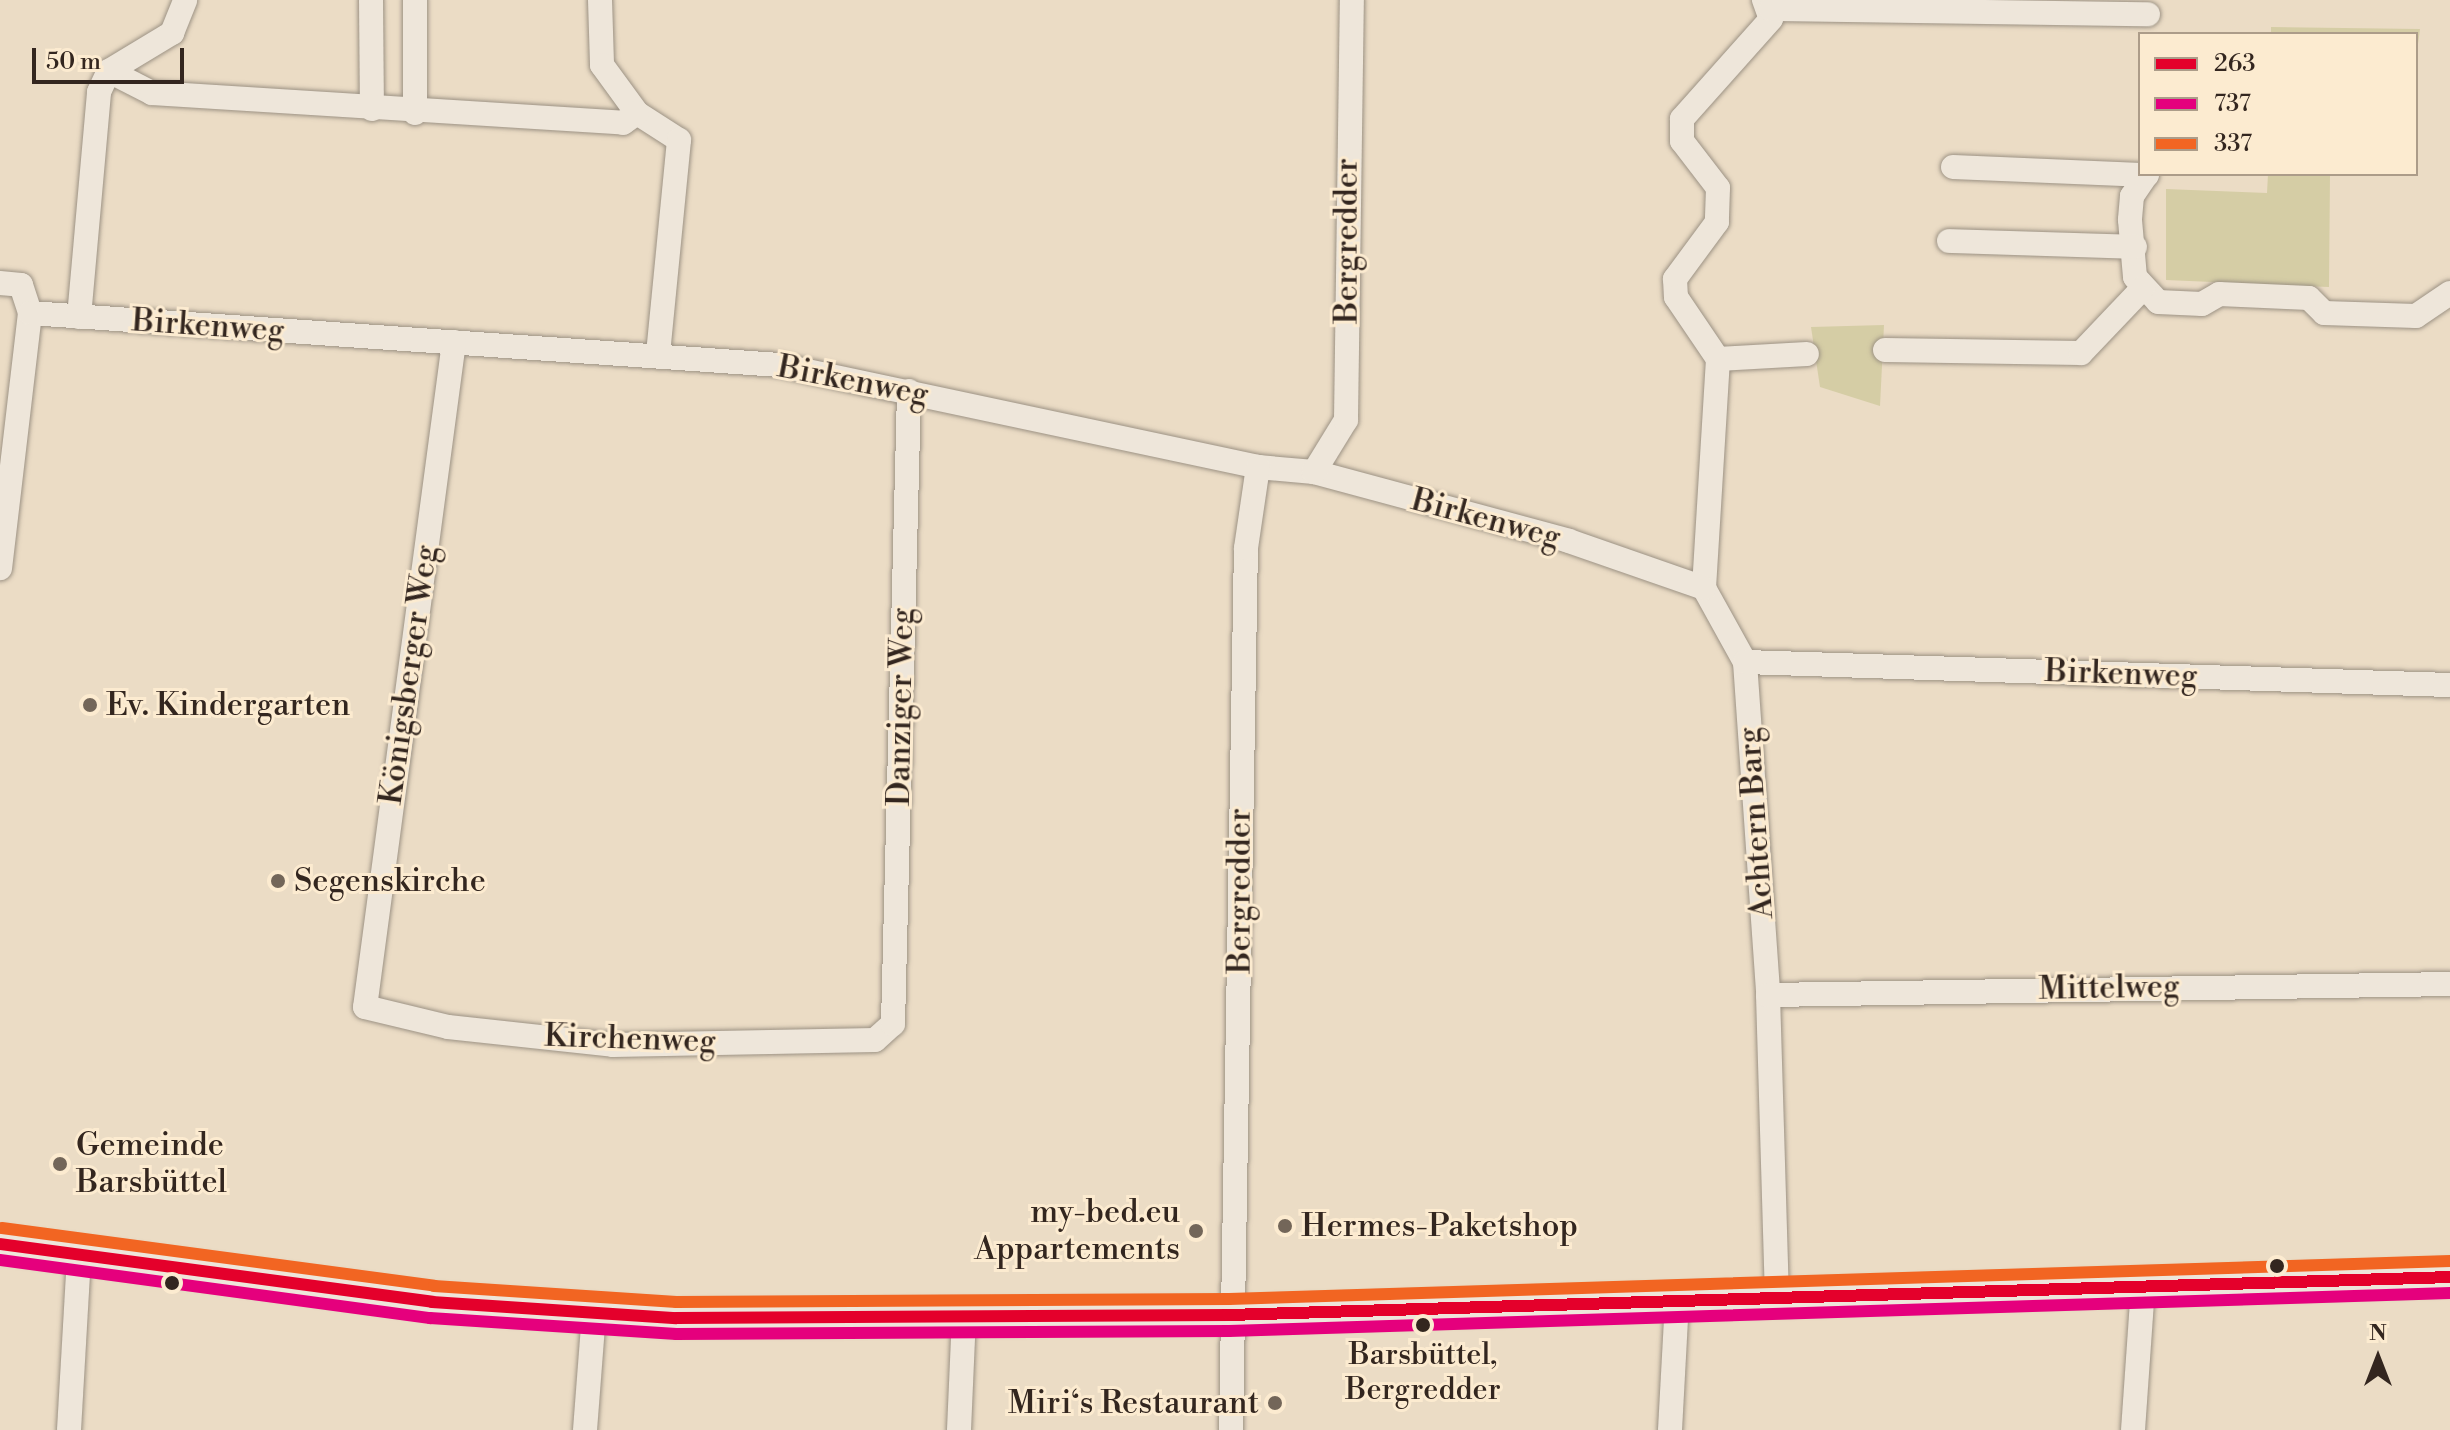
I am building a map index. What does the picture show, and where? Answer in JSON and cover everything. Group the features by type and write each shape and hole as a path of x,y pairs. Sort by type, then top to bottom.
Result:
{"street":[{"path":"79,317 99,92 109,71 172,33 185,0"},
{"path":"371,0 372,109"},
{"path":"415,0 415,113"},
{"path":"600,0 602,65 637,113 666,125 679,140 658,353"},
{"name":"Bergredder","path":"1314,472 1346,420 1352,0"},
{"path":"1704,588 1718,359 1676,297 1675,279 1717,222 1718,188 1682,141 1682,119 1744,55 1767,4 2148,16"},
{"path":"109,71 152,93 415,113 623,123 637,113"},
{"path":"1953,167 2138,174"},
{"path":"2146,176 2132,196 2135,277 2158,302 2202,304 2219,294 2309,298 2324,313 2416,316 2450,293"},
{"path":"1949,241 2135,247"},
{"path":"0,283 21,285 30,313 0,568"},
{"path":"1885,350 2081,353 2143,288"},
{"name":"Birkenweg","path":"30,313 658,353 779,365 1258,467 1314,472 1569,541 1704,588"},
{"name":"Königsberger Weg","path":"365,1007 454,342"},
{"path":"1718,359 1807,354"},
{"name":"Danziger Weg","path":"893,1024 909,391"},
{"name":"Bergredder","path":"1231,1430 1229,1315 1240,1045 1246,548 1258,467"},
{"name":"Achtern Barg","path":"1704,588 1745,662 1768,995 1777,1298"},
{"name":"Birkenweg","path":"1745,662 2450,685"},
{"name":"Mittelweg","path":"1768,995 2450,984"},
{"name":"Kirchenweg","path":"365,1007 448,1027 613,1045 875,1040 893,1024"},
{"path":"0,1244 358,1294 594,1314 1229,1315 2450,1277"},
{"path":"69,1430 79,1257"},
{"path":"2133,1430 2143,1286"},
{"path":"1670,1430 1677,1299"},
{"path":"585,1430 594,1314"},
{"path":"959,1430 964,1316"}],"shaded area":[{"path":"2271,27 2420,29 2418,44 2418,32 2271,32"},
{"path":"2268,176 2330,176 2329,287 2166,280 2166,189 2267,193"},
{"path":"1884,325 1880,406 1820,387 1811,327"}],"transit line":[{"name":"337","path":"2,1228 434,1286 676,1302 1229,1299 2450,1261"},
{"name":"263","path":"0,1244 432,1302 676,1318 1229,1315 2450,1277"},
{"name":"737","path":"0,1260 430,1318 676,1334 1229,1331 2450,1293"}],"place":[{"name":"Ev. Kindergarten","path":"90,705"},
{"name":"Segenskirche","path":"278,881"},
{"name":"Gemeinde Barsbüttel","path":"60,1164"},
{"name":"Hermes-Paketshop","path":"1285,1226"},
{"name":"my-bed.eu Appartements","path":"1196,1231"},
{"name":"Barsbüttel, Bergredder","path":"1423,1325"},
{"name":"Miri‘s Restaurant","path":"1275,1403"}]}
